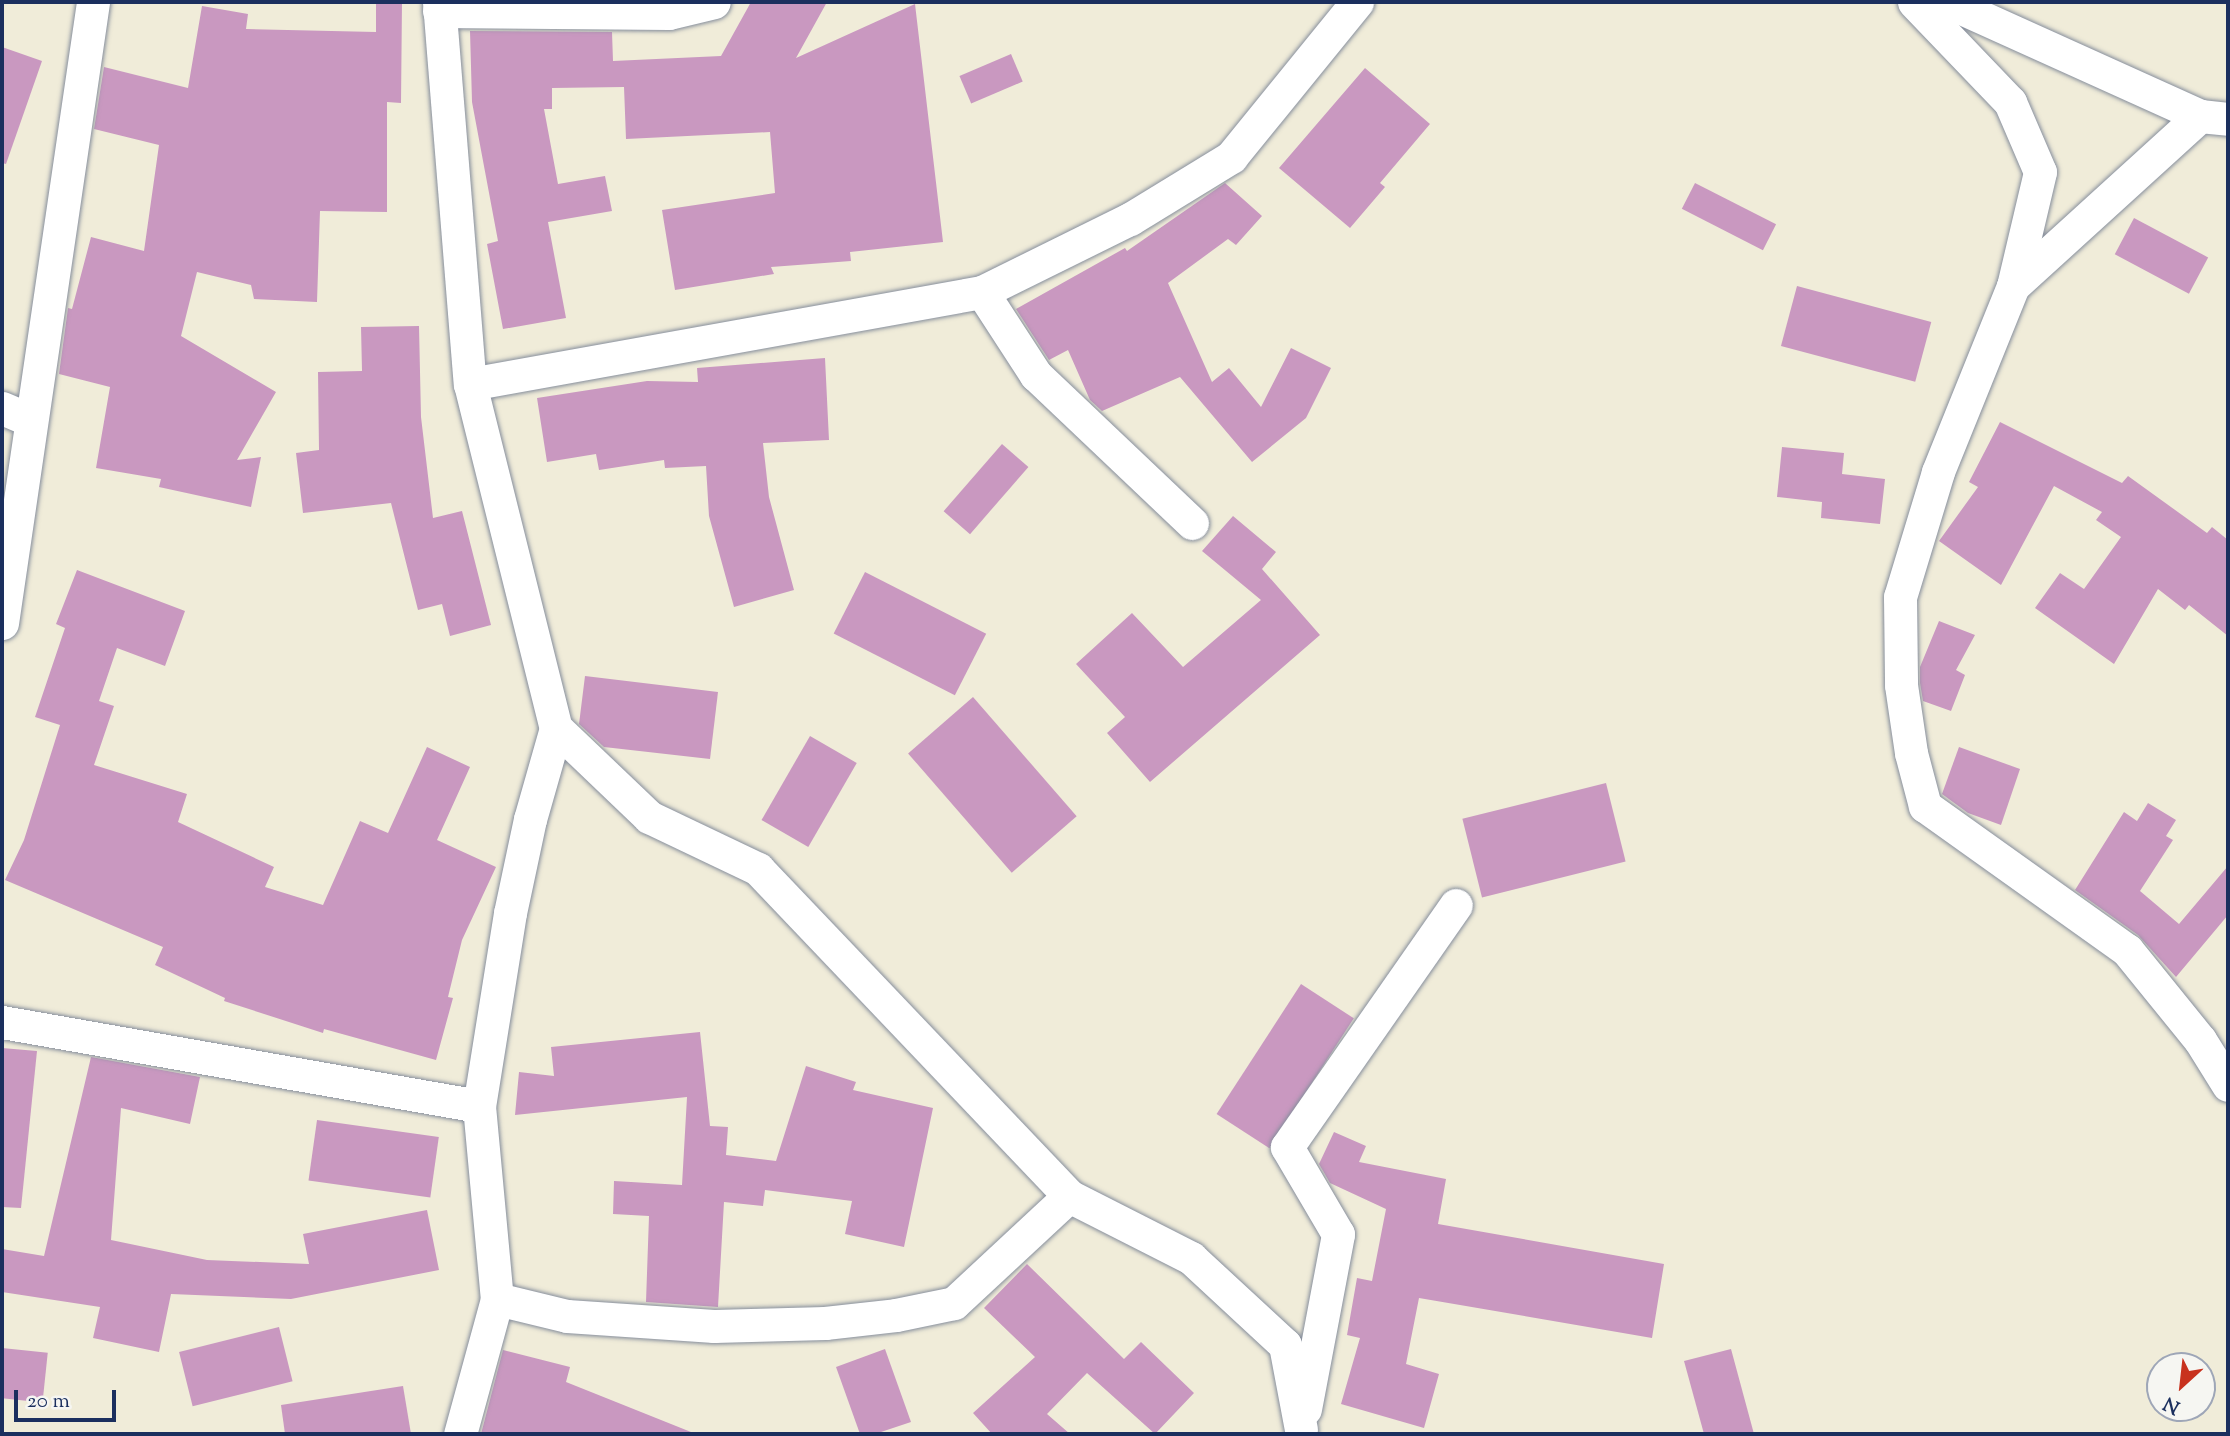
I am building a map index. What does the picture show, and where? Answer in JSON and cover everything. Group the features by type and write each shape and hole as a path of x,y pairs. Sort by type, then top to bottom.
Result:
{"street":[{"path":"2,623 16,414 93,2"},
{"path":"460,1434 497,1299 479,1106 510,913 530,819 556,728 470,384 439,7 669,13 714,2"},
{"path":"470,384 982,292 1130,219 1231,157 1357,2"},
{"path":"1914,2 2010,102 2040,172 2013,286 1938,472 1900,597 1901,685 1921,793 1925,806 1956,832 2014,866 2127,950 2200,1040 2228,1084"},
{"path":"1948,2 2214,117 2013,286"},
{"path":"982,292 1036,375 1192,523"},
{"path":"556,728 649,817 758,869 1069,1196 1191,1258 1285,1345 1300,1432"},
{"path":"1300,1432 1338,1234 1287,1147 1456,905"},
{"path":"2,1022 479,1106"},
{"path":"497,1299 567,1316 714,1326 825,1324 896,1315 954,1303 1069,1196"}],"building":[{"path":"376,2 402,2 401,103 387,102 387,212 320,211 317,302 254,299 251,285 197,272 181,336 276,392 237,460 261,457 251,507 159,487 161,479 96,468 110,387 59,374 68,308 72,309 91,237 144,251 159,145 94,129 104,67 188,88 202,6 248,14 246,29 376,32"},
{"path":"751,2 827,2 796,58 915,4 943,242 850,252 851,261 771,267 774,274 675,290 662,210 775,193 770,132 626,139 624,87 552,88 552,109 544,109 558,184 605,176 612,211 548,222 566,318 503,329 487,244 498,241 472,102 470,31 612,32 613,61 721,56"},
{"path":"2,47 42,61 6,164 2,163"},
{"path":"1011,54 1023,82 971,103 959,76"},
{"path":"1365,68 1430,124 1380,183 1385,187 1350,228 1279,168"},
{"path":"1225,183 1262,216 1236,245 1228,239 1168,283 1212,382 1229,368 1261,407 1291,348 1331,368 1306,418 1252,462 1180,377 1102,411 1090,400 1068,350 1049,360 1016,309 1125,248 1127,251"},
{"path":"1695,183 1776,224 1763,250 1682,209"},
{"path":"2134,218 2208,257 2189,294 2115,254"},
{"path":"1797,286 1931,322 1915,382 1781,346"},
{"path":"419,326 421,417 433,518 462,511 491,625 450,636 442,604 418,610 391,503 303,513 296,453 319,450 318,372 362,371 361,327"},
{"path":"825,358 829,440 763,443 769,497 794,590 734,607 709,516 706,466 665,468 664,460 599,470 596,454 547,462 537,398 647,381 698,382 697,368"},
{"path":"2000,422 2122,483 2128,476 2207,533 2212,527 2228,540 2228,636 2189,605 2185,610 2158,589 2114,664 2035,608 2060,573 2084,589 2121,537 2096,520 2102,512 2054,486 2001,585 1939,541 1978,487 1969,482"},
{"path":"1002,444 1028,467 970,534 944,511"},
{"path":"1782,447 1844,453 1842,474 1885,479 1880,524 1821,518 1822,502 1777,497"},
{"path":"1233,516 1276,552 1262,569 1320,635 1150,782 1107,733 1125,717 1076,664 1132,613 1183,667 1261,600 1202,551"},
{"path":"77,570 185,611 165,666 117,648 99,701 114,706 94,765 187,794 178,822 274,867 265,887 323,905 360,821 388,833 427,747 470,767 437,840 496,867 462,940 448,997 453,998 436,1060 324,1029 323,1033 224,1001 225,998 155,965 163,947 5,880 24,840 60,725 35,717 65,628 56,624"},
{"path":"865,572 986,634 955,695 834,633"},
{"path":"1939,621 1975,635 1956,670 1965,675 1951,711 1923,701 1920,683 1920,667"},
{"path":"585,676 718,692 710,759 604,747 579,724"},
{"path":"973,697 1077,816 1012,873 908,753"},
{"path":"810,736 857,763 808,847 762,820"},
{"path":"1959,747 2020,769 2001,825 1968,813 1942,794"},
{"path":"1606,783 1626,862 1482,897 1462,819"},
{"path":"2148,803 2176,820 2166,836 2173,840 2140,891 2179,924 2228,866 2228,915 2176,977 2138,935 2075,890 2124,812 2137,821"},
{"path":"1301,984 1354,1018 1269,1148 1217,1114"},
{"path":"700,1032 710,1126 728,1127 726,1155 776,1161 806,1066 856,1082 853,1090 933,1108 904,1247 845,1234 852,1201 765,1190 763,1206 724,1202 718,1307 646,1302 649,1216 613,1214 614,1181 682,1185 687,1097 515,1115 519,1072 554,1076 551,1047"},
{"path":"2,1048 37,1051 21,1208 2,1207"},
{"path":"91,1057 200,1077 190,1124 121,1108 111,1240 207,1260 309,1264 303,1234 427,1210 439,1270 291,1299 171,1294 159,1352 93,1338 100,1307 2,1292 2,1249 44,1256"},
{"path":"317,1120 439,1137 430,1198 309,1180"},
{"path":"1334,1132 1366,1146 1359,1162 1446,1179 1438,1224 1664,1264 1652,1338 1419,1298 1406,1364 1439,1374 1424,1428 1341,1404 1360,1338 1347,1335 1357,1278 1372,1281 1386,1209 1330,1183 1319,1164"},
{"path":"1027,1264 1124,1359 1141,1342 1194,1393 1155,1434 1087,1373 1047,1414 1070,1434 992,1434 973,1413 1035,1357 984,1308"},
{"path":"279,1327 293,1381 193,1406 179,1352"},
{"path":"2,1348 48,1353 43,1403 2,1398"},
{"path":"885,1349 911,1422 875,1434 860,1434 836,1367"},
{"path":"1731,1349 1754,1434 1704,1434 1684,1361"},
{"path":"503,1350 570,1367 566,1382 696,1434 481,1434"},
{"path":"403,1386 411,1434 285,1434 281,1405"}]}
